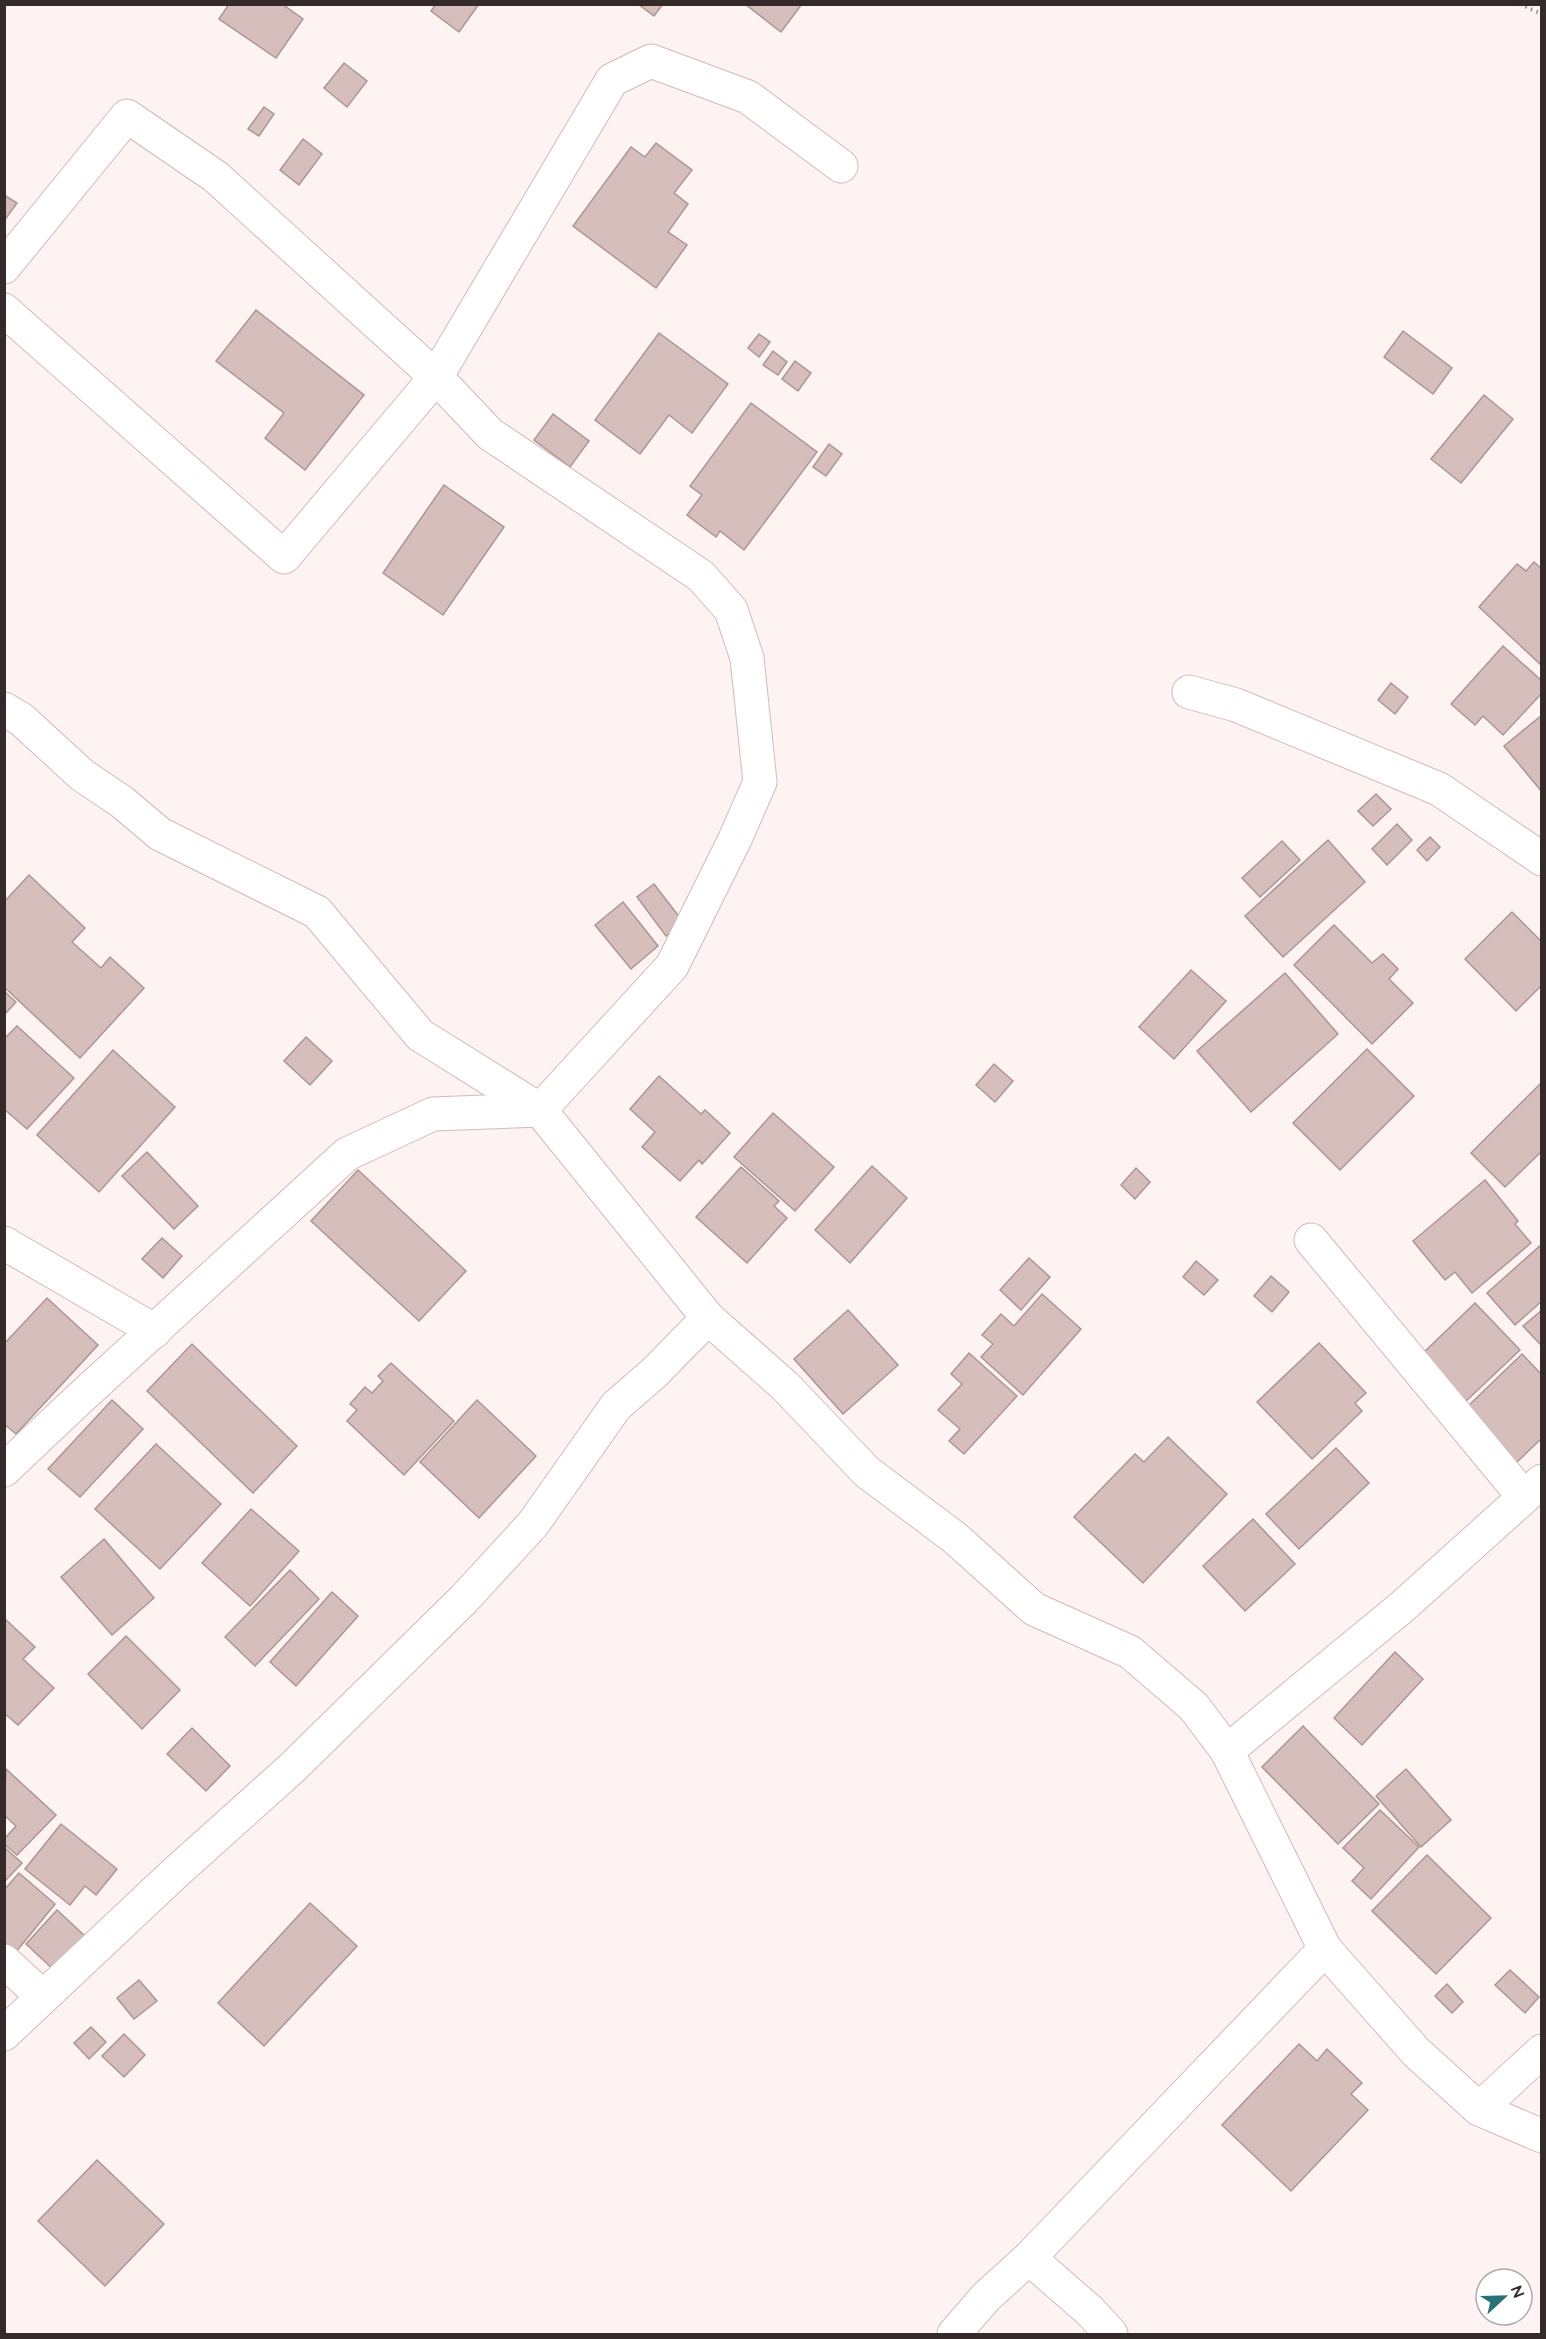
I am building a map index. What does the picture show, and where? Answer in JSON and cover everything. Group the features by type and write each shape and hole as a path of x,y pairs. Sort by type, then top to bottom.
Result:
{"street":[{"path":"4,310 284,557 436,377 612,80 651,61 738,93 748,97 841,166"},
{"path":"4,267 127,116 216,177 436,377 490,434 701,576 731,610 747,658 760,782 735,839 672,966 540,1110 433,1114 347,1154 4,1470"},
{"path":"1190,692 1236,705 1439,789 1542,859"},
{"path":"4,709 21,719 82,775 122,802 160,834 317,912 420,1035 540,1110 708,1318 785,1386 867,1472 955,1538 1034,1609 1130,1652 1194,1707 1227,1751 1325,1949 1416,2052 1479,2109 1542,2136"},
{"path":"1227,1751 1402,1607 1533,1489 1311,1240"},
{"path":"4,1243 155,1331"},
{"path":"4,2034 175,1873 292,1768 464,1599 533,1524 616,1406 654,1373 708,1318"},
{"path":"954,2334 986,2297 1029,2258 1325,1949"},
{"path":"4,1961 43,1997"},
{"path":"1479,2109 1542,2052"},
{"path":"1029,2258 1090,2311 1111,2334"}],"path":[{"path":"1520,4 1542,14"}],"building":[{"path":"229,4 282,4 303,19 276,58 219,19"},
{"path":"436,4 479,4 459,32 431,11"},
{"path":"638,4 663,4 654,16"},
{"path":"745,4 802,4 781,32"},
{"path":"344,63 367,81 347,107 324,88"},
{"path":"264,107 274,114 259,136 248,129"},
{"path":"303,139 322,154 299,185 280,170"},
{"path":"656,143 692,170 674,193 688,204 668,232 687,245 656,288 573,226 631,147 645,157"},
{"path":"4,195 17,203 4,221"},
{"path":"256,310 364,395 305,470 265,438 284,413 216,361"},
{"path":"1403,331 1452,368 1433,394 1384,357"},
{"path":"659,333 728,384 692,433 669,415 640,454 595,420"},
{"path":"759,334 770,342 759,357 748,348"},
{"path":"773,351 787,362 778,375 763,365"},
{"path":"795,361 811,373 798,391 782,379"},
{"path":"1484,395 1513,419 1461,483 1431,459"},
{"path":"751,403 817,452 744,550 720,531 716,537 687,515 702,495 690,486"},
{"path":"553,414 589,441 570,467 534,440"},
{"path":"829,444 842,454 826,476 813,467"},
{"path":"444,485 504,527 443,615 383,573"},
{"path":"1534,562 1542,569 1541,665 1479,607 1517,564 1526,571"},
{"path":"1503,646 1542,681 1542,693 1503,735 1483,716 1475,725 1451,704"},
{"path":"1391,683 1408,697 1395,714 1378,700"},
{"path":"1542,715 1542,792 1504,746"},
{"path":"1376,794 1391,809 1373,826 1358,811"},
{"path":"1397,824 1412,840 1387,865 1372,849"},
{"path":"1430,837 1440,847 1427,861 1417,850"},
{"path":"1328,840 1365,882 1283,957 1245,916"},
{"path":"1282,841 1300,860 1260,897 1242,878"},
{"path":"29,875 85,928 72,942 101,968 110,957 144,988 80,1058 4,987 4,902"},
{"path":"654,884 684,923 666,936 637,897"},
{"path":"623,902 658,946 631,969 595,925"},
{"path":"1512,912 1542,942 1542,985 1516,1011 1465,959"},
{"path":"1334,925 1372,963 1383,954 1398,969 1389,979 1413,1003 1372,1044 1294,965"},
{"path":"1191,970 1226,1001 1174,1059 1139,1027"},
{"path":"1285,973 1338,1034 1251,1112 1197,1051"},
{"path":"4,991 16,1002 4,1015"},
{"path":"17,1026 74,1078 27,1129 4,1109 4,1039"},
{"path":"306,1037 332,1061 310,1085 284,1061"},
{"path":"1367,1049 1414,1096 1340,1170 1293,1123"},
{"path":"113,1050 175,1107 99,1192 37,1135"},
{"path":"994,1064 1013,1081 995,1102 976,1085"},
{"path":"659,1076 701,1114 705,1110 730,1133 702,1164 699,1160 680,1181 642,1147 655,1132 630,1109"},
{"path":"1542,1082 1542,1151 1505,1187 1471,1153"},
{"path":"773,1113 834,1167 795,1211 734,1157"},
{"path":"147,1152 198,1206 174,1229 122,1176"},
{"path":"872,1166 907,1198 850,1263 815,1230"},
{"path":"741,1167 779,1201 774,1206 787,1218 747,1263 696,1217"},
{"path":"1136,1168 1150,1182 1135,1199 1121,1185"},
{"path":"358,1170 466,1271 419,1321 311,1221"},
{"path":"1485,1180 1518,1221 1515,1224 1531,1243 1472,1293 1455,1272 1445,1280 1413,1241"},
{"path":"162,1238 182,1256 163,1278 142,1259"},
{"path":"1542,1244 1542,1301 1515,1325 1487,1293"},
{"path":"1029,1258 1050,1277 1021,1310 1000,1290"},
{"path":"1196,1261 1218,1280 1204,1295 1183,1277"},
{"path":"1271,1276 1289,1292 1272,1312 1254,1296"},
{"path":"1042,1294 1081,1329 1023,1395 981,1357 993,1344 982,1335 1001,1314 1014,1326"},
{"path":"47,1298 98,1345 16,1434 4,1424 4,1344"},
{"path":"1475,1303 1520,1350 1464,1403 1420,1356"},
{"path":"848,1310 898,1365 843,1414 794,1359"},
{"path":"1542,1310 1542,1346 1523,1326"},
{"path":"1319,1343 1366,1393 1355,1403 1362,1411 1312,1459 1257,1402"},
{"path":"192,1344 297,1446 253,1493 147,1391"},
{"path":"969,1353 1017,1396 964,1454 949,1441 960,1429 938,1410 962,1384 951,1374"},
{"path":"1522,1354 1542,1375 1542,1438 1516,1463 1465,1409"},
{"path":"391,1363 454,1421 404,1475 347,1421 357,1410 350,1404 365,1387 372,1393 383,1381 378,1376"},
{"path":"112,1400 143,1429 80,1497 48,1469"},
{"path":"477,1400 536,1456 479,1518 420,1462"},
{"path":"1168,1437 1227,1494 1143,1583 1074,1517 1135,1454 1144,1462"},
{"path":"156,1444 221,1504 160,1569 95,1509"},
{"path":"1336,1448 1369,1483 1299,1549 1266,1514"},
{"path":"251,1509 299,1551 250,1606 202,1563"},
{"path":"1253,1519 1295,1564 1245,1611 1203,1566"},
{"path":"104,1539 154,1598 112,1635 61,1577"},
{"path":"290,1570 319,1599 255,1666 225,1637"},
{"path":"332,1592 358,1616 296,1686 270,1662"},
{"path":"4,1618 35,1647 23,1659 54,1688 18,1725 4,1713"},
{"path":"126,1636 180,1690 142,1729 88,1674"},
{"path":"1395,1652 1423,1679 1362,1745 1334,1718"},
{"path":"1303,1726 1379,1804 1338,1844 1262,1767"},
{"path":"192,1728 230,1766 206,1791 167,1754"},
{"path":"6,1769 56,1815 17,1855 4,1844 4,1839 16,1826 4,1815"},
{"path":"1406,1769 1451,1820 1421,1847 1376,1796"},
{"path":"1380,1810 1419,1847 1371,1899 1352,1881 1364,1868 1343,1848"},
{"path":"61,1824 117,1869 96,1895 85,1886 70,1905 25,1869"},
{"path":"4,1847 22,1863 4,1882"},
{"path":"1427,1855 1491,1918 1436,1974 1372,1911"},
{"path":"19,1873 55,1904 16,1952 4,1942 4,1890"},
{"path":"310,1903 357,1946 264,2046 218,2003"},
{"path":"57,1910 86,1937 55,1971 26,1944"},
{"path":"1510,1970 1539,1997 1525,2013 1495,1985"},
{"path":"139,1980 157,2001 134,2019 117,1998"},
{"path":"1447,1984 1463,2002 1452,2013 1435,1996"},
{"path":"91,2027 106,2042 89,2059 74,2043"},
{"path":"124,2034 145,2055 124,2077 102,2056"},
{"path":"1299,2044 1317,2061 1327,2049 1362,2083 1351,2094 1368,2110 1291,2191 1222,2125"},
{"path":"97,2160 164,2224 105,2286 38,2221"}]}
